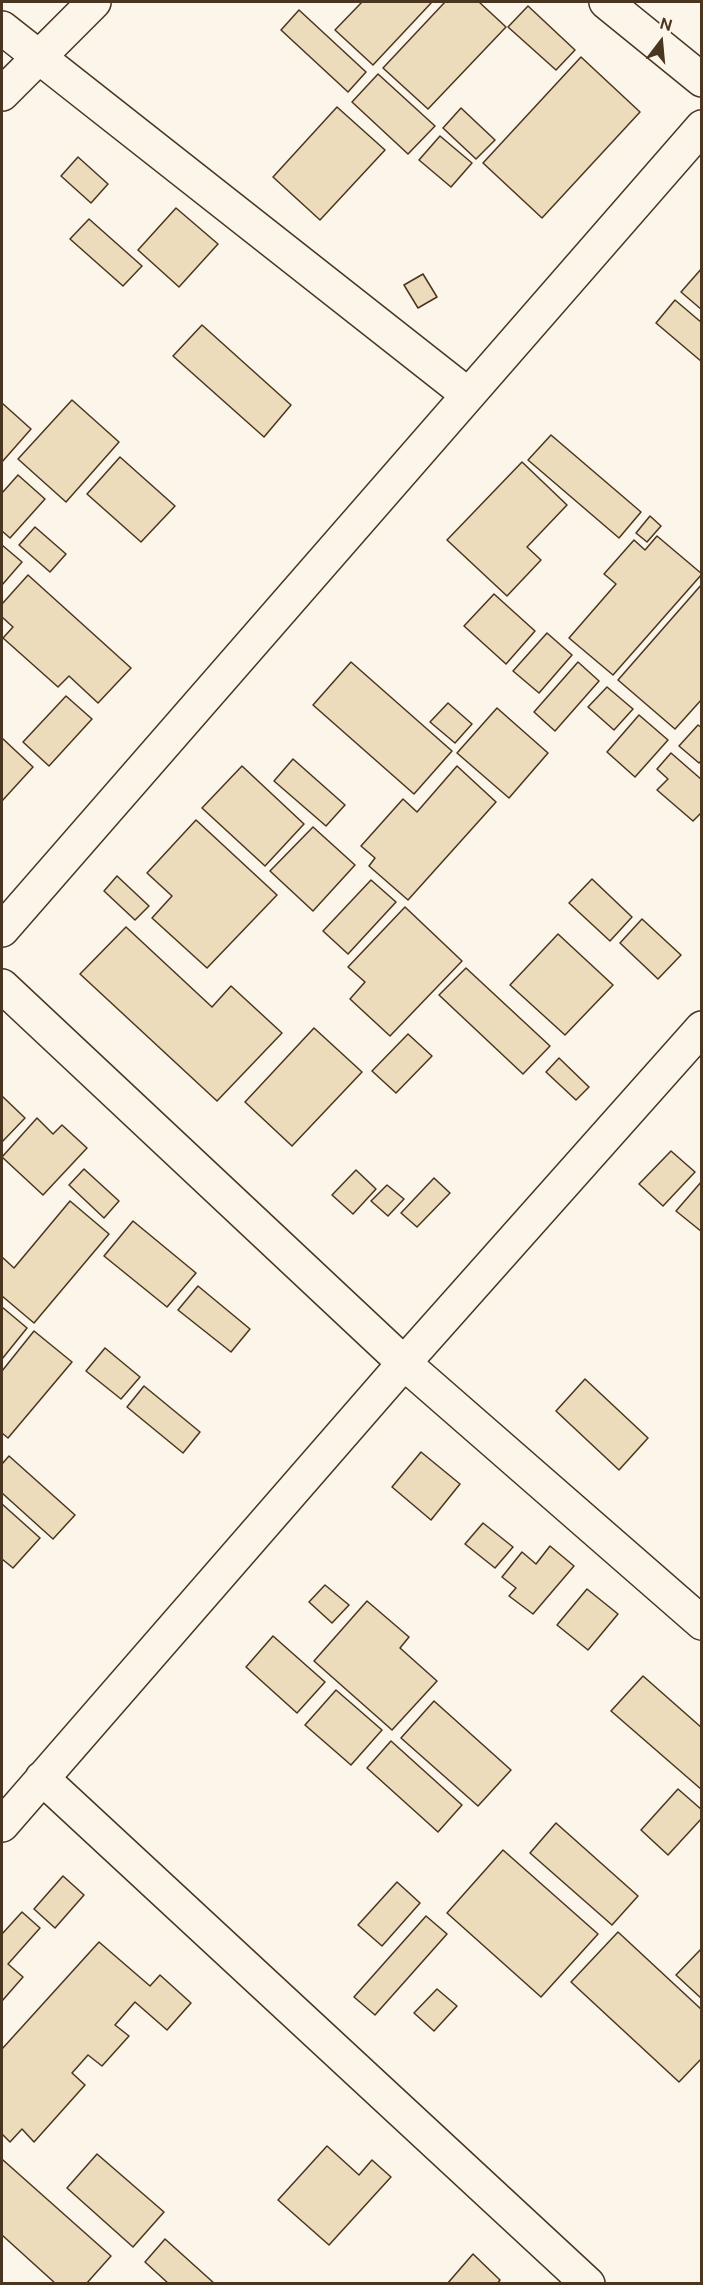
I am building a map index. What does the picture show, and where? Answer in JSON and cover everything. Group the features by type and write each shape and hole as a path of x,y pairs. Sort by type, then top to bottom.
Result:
{"street":[{"path":"2,94 94,2"},
{"path":"606,2 702,80"},
{"path":"2,27 467,394"},
{"path":"2,930 467,394 702,128"},
{"path":"2,986 404,1363 702,1623"},
{"path":"2,1825 404,1363 702,1028"},
{"path":"42,1778 588,2283"}],"building":[{"path":"362,2 432,2 373,65 335,30"},
{"path":"445,2 479,2 506,27 428,109 383,68"},
{"path":"528,6 575,50 556,70 508,27"},
{"path":"299,10 366,72 348,92 281,30"},
{"path":"581,57 640,112 542,218 483,163"},
{"path":"378,74 435,126 408,154 352,102"},
{"path":"337,107 385,150 320,220 273,177"},
{"path":"461,108 495,140 476,159 443,128"},
{"path":"440,136 472,163 451,187 419,160"},
{"path":"78,157 108,184 91,203 61,176"},
{"path":"176,208 218,244 179,287 138,250"},
{"path":"89,219 142,266 123,286 70,239"},
{"path":"702,268 702,310 681,292"},
{"path":"423,274 437,297 418,308 404,285"},
{"path":"675,300 702,323 702,362 656,323"},
{"path":"202,325 291,405 264,437 173,356"},
{"path":"72,400 119,442 66,502 18,459"},
{"path":"2,403 31,429 2,462"},
{"path":"551,435 641,512 619,538 528,460"},
{"path":"120,457 175,506 141,542 87,494"},
{"path":"522,462 567,505 527,547 541,560 507,596 447,540"},
{"path":"18,475 45,499 10,538 2,531 2,493"},
{"path":"650,516 661,526 647,542 636,533"},
{"path":"35,527 66,554 50,572 19,545"},
{"path":"657,536 702,574 613,675 569,638 616,584 604,574 634,540 645,550"},
{"path":"2,545 22,562 2,585"},
{"path":"28,575 131,668 98,703 69,676 58,687 3,638 13,627 2,617 2,604"},
{"path":"702,584 702,699 675,729 618,680"},
{"path":"494,594 535,631 506,664 464,626"},
{"path":"547,633 572,655 539,693 513,671"},
{"path":"351,662 452,751 414,794 313,705"},
{"path":"578,662 599,681 555,731 534,712"},
{"path":"607,687 633,709 614,730 588,707"},
{"path":"66,696 92,719 49,766 23,742"},
{"path":"448,703 472,724 455,743 430,722"},
{"path":"497,708 548,753 509,798 457,753"},
{"path":"639,715 668,740 635,777 607,752"},
{"path":"698,725 702,728 702,760 699,763 679,746"},
{"path":"2,738 33,767 2,801"},
{"path":"671,753 702,780 702,812 693,821 657,790 668,779 657,769"},
{"path":"293,759 345,805 326,826 274,781"},
{"path":"242,766 304,824 265,866 202,808"},
{"path":"457,766 496,802 408,900 369,866 375,858 361,846 403,799 417,812"},
{"path":"196,820 277,895 207,968 152,918 172,896 147,873"},
{"path":"313,827 355,865 313,911 270,871"},
{"path":"117,876 149,906 135,920 104,891"},
{"path":"592,879 632,917 610,941 569,903"},
{"path":"371,880 396,902 348,954 323,931"},
{"path":"405,907 462,961 390,1036 350,999 365,982 348,967"},
{"path":"642,919 681,955 658,979 620,943"},
{"path":"126,927 212,1007 231,986 282,1033 217,1101 80,974"},
{"path":"558,934 613,985 565,1035 510,985"},
{"path":"466,968 550,1046 523,1074 439,995"},
{"path":"314,1028 362,1072 292,1146 245,1102"},
{"path":"408,1034 432,1056 396,1093 372,1071"},
{"path":"559,1058 589,1087 576,1100 546,1072"},
{"path":"2,1096 25,1118 2,1142"},
{"path":"37,1118 53,1134 62,1125 87,1148 43,1195 2,1157"},
{"path":"671,1151 695,1172 663,1206 639,1184"},
{"path":"84,1169 119,1201 104,1218 69,1185"},
{"path":"356,1170 376,1189 353,1214 332,1195"},
{"path":"434,1178 450,1193 417,1227 401,1213"},
{"path":"702,1181 702,1232 676,1211"},
{"path":"387,1185 404,1199 388,1216 371,1201"},
{"path":"70,1201 109,1234 34,1323 2,1296 2,1257 14,1268"},
{"path":"133,1221 196,1273 167,1307 104,1256"},
{"path":"198,1286 250,1329 231,1352 178,1310"},
{"path":"2,1307 27,1328 2,1359"},
{"path":"34,1331 72,1362 8,1438 2,1433 2,1371"},
{"path":"105,1348 140,1377 121,1399 86,1371"},
{"path":"585,1379 648,1438 619,1470 556,1411"},
{"path":"144,1386 200,1432 183,1453 127,1407"},
{"path":"421,1452 460,1484 431,1520 392,1487"},
{"path":"9,1456 75,1515 53,1539 2,1493 2,1464"},
{"path":"2,1504 40,1538 13,1568 2,1559"},
{"path":"483,1523 513,1547 495,1568 465,1544"},
{"path":"550,1546 574,1566 533,1614 509,1596 516,1588 502,1577 522,1552 536,1564"},
{"path":"325,1585 349,1605 332,1623 309,1602"},
{"path":"587,1589 618,1614 588,1650 557,1625"},
{"path":"367,1601 409,1637 400,1648 437,1681 392,1730 314,1661"},
{"path":"273,1636 325,1682 297,1713 246,1667"},
{"path":"643,1676 702,1728 702,1790 611,1711"},
{"path":"336,1690 382,1730 351,1765 305,1725"},
{"path":"434,1701 511,1770 478,1806 401,1738"},
{"path":"391,1741 462,1805 438,1832 367,1768"},
{"path":"678,1789 702,1810 702,1818 668,1855 641,1830"},
{"path":"556,1823 638,1896 612,1925 530,1853"},
{"path":"503,1850 598,1934 541,1997 447,1913"},
{"path":"63,1876 84,1895 55,1928 34,1909"},
{"path":"397,1882 420,1903 382,1946 358,1925"},
{"path":"22,1912 40,1928 8,1964 23,1977 2,2001 2,1934"},
{"path":"426,1916 447,1934 375,2015 354,1997"},
{"path":"618,1932 702,2010 702,2058 679,2082 571,1982"},
{"path":"99,1942 150,1986 160,1975 191,2003 167,2030 135,2002 115,2025 129,2036 102,2066 88,2055 72,2073 85,2085 34,2142 22,2129 10,2142 2,2134 2,2049"},
{"path":"702,1948 702,1999 676,1975"},
{"path":"437,1989 457,2006 434,2031 414,2013"},
{"path":"327,2146 359,2175 372,2160 391,2177 329,2245 278,2200"},
{"path":"97,2154 164,2212 133,2247 67,2188"},
{"path":"3,2160 111,2256 86,2284 56,2284 2,2235"},
{"path":"165,2239 215,2284 169,2284 145,2262"},
{"path":"473,2254 500,2280 497,2284 447,2284"}]}
